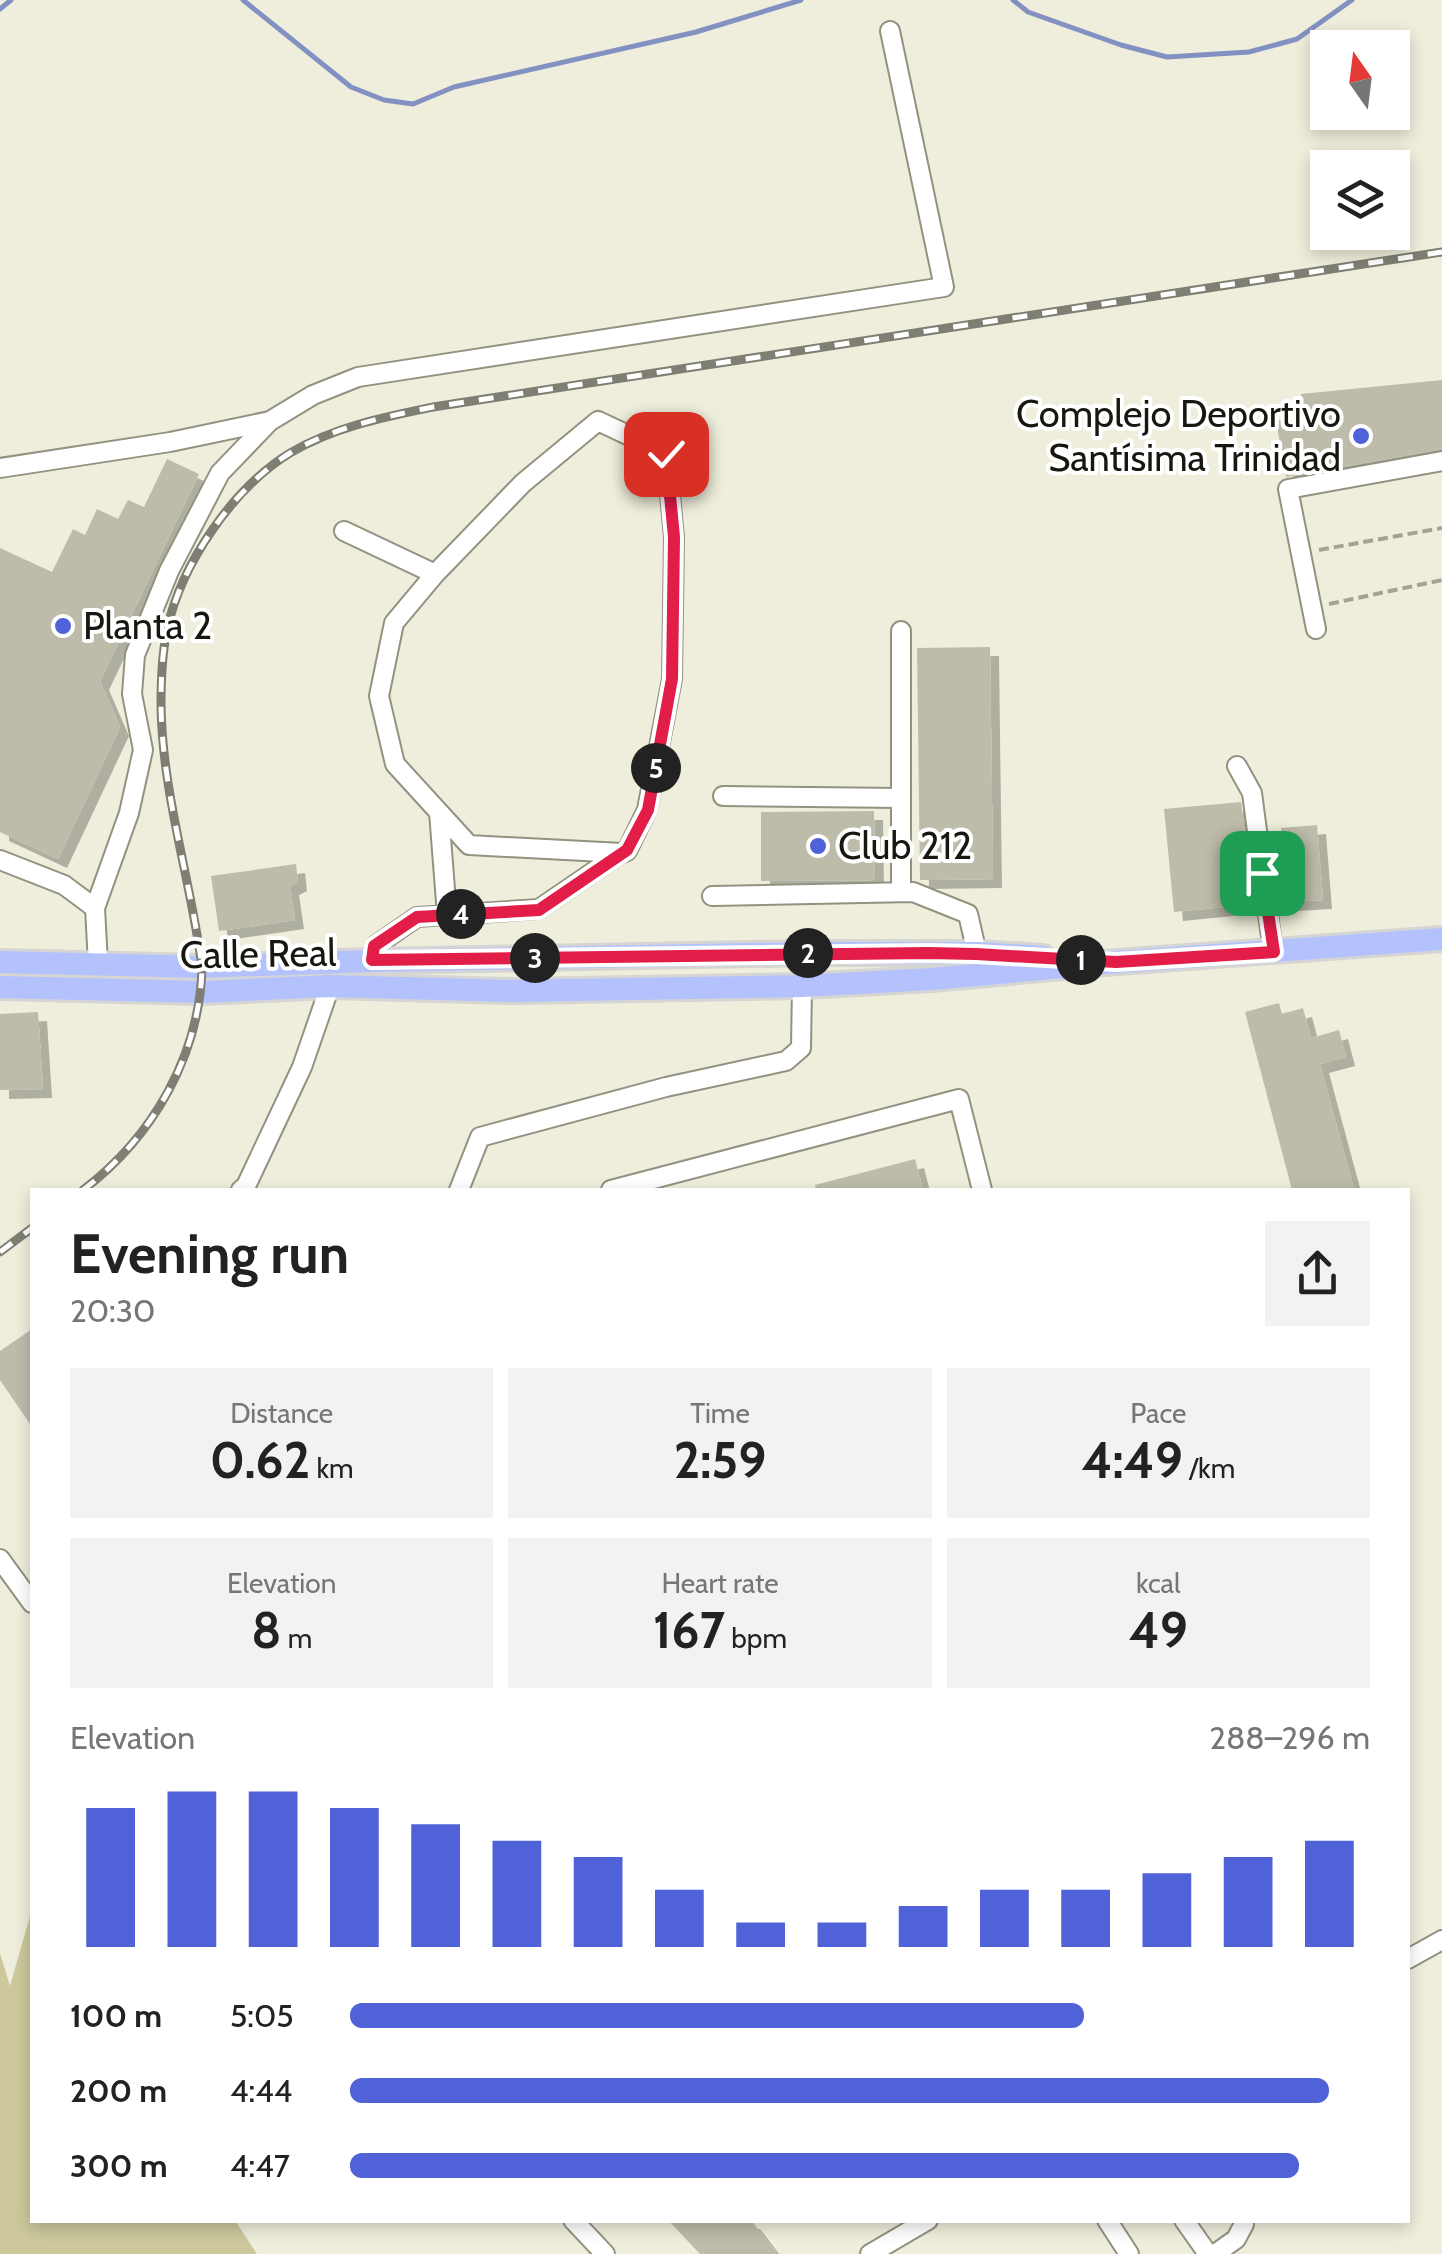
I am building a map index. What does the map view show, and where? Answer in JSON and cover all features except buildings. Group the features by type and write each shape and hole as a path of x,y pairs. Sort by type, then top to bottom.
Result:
{"main road":[{"name":"Calle Real","path":"0,987 202,992 330,986 514,991 802,986 1442,939"},
{"path":"732,954 802,986 820,973 884,954"},
{"name":"Calle Real","path":"0,962 202,967 372,960 976,954 1116,962"}],"street":[{"path":"98,964 95,908 129,813 143,750 132,694 135,655 169,572 220,474 270,420 313,395 358,377 944,287 890,30"},
{"path":"0,468 170,442 270,420"},
{"path":"372,960 374,946 417,917 539,910 627,850 648,810 672,679 674,537 666,454 598,421 523,483 434,574 394,624 379,696 395,764 469,845 622,853"},
{"path":"1316,628 1288,490 1442,461"},
{"path":"344,531 434,574"},
{"path":"901,631 901,892"},
{"path":"1237,766 1252,793 1274,952"},
{"path":"723,796 901,798"},
{"path":"439,812 447,915"},
{"path":"0,860 64,885 95,908"},
{"path":"712,896 913,892 968,914 976,954"},
{"path":"244,1188 302,1067 330,986"},
{"path":"460,1188 480,1138 666,1087 786,1061 801,1048 802,986"},
{"path":"619,1188 958,1098 981,1188"},
{"path":"0,1559 30,1600"},
{"path":"1410,1958 1442,1940"},
{"path":"576,2223 604,2254"},
{"path":"870,2254 923,2223"},
{"path":"1109,2223 1129,2254"},
{"path":"1191,2223 1208,2254"},
{"path":"1215,2254 1236,2238 1244,2224"}],"path":[{"path":"1301,553 1442,528"},
{"path":"1312,608 1442,580"}],"shaded area":[{"path":"30,1916 30,2223 237,2223 257,2254 0,2254 0,1953 10,1986"}],"waterway":[{"path":"0,9 11,0"},
{"path":"243,0 351,87 384,100 413,104 454,87 696,32 801,0"},
{"path":"1013,0 1028,12 1167,57 1249,52 1297,39 1352,0"}],"railway":[{"path":"85,1188 131,1145 168,1092 182,1062 199,1000 202,967 163,738 161,705 167,630 184,579 212,530 249,486 290,453 342,430 433,407 1442,252"},
{"path":"0,1252 30,1230"}],"place":[{"name":"Complejo Deportivo Santísima Trinidad","path":"1361,436"},
{"name":"Planta 2","path":"63,626"},
{"name":"Club 212","path":"818,846"}],"route":[{"path":"666,454 674,537 672,679 648,810 627,850 539,910 417,917 374,946 372,960 928,953 1116,962 1274,952 1262,873"}]}
